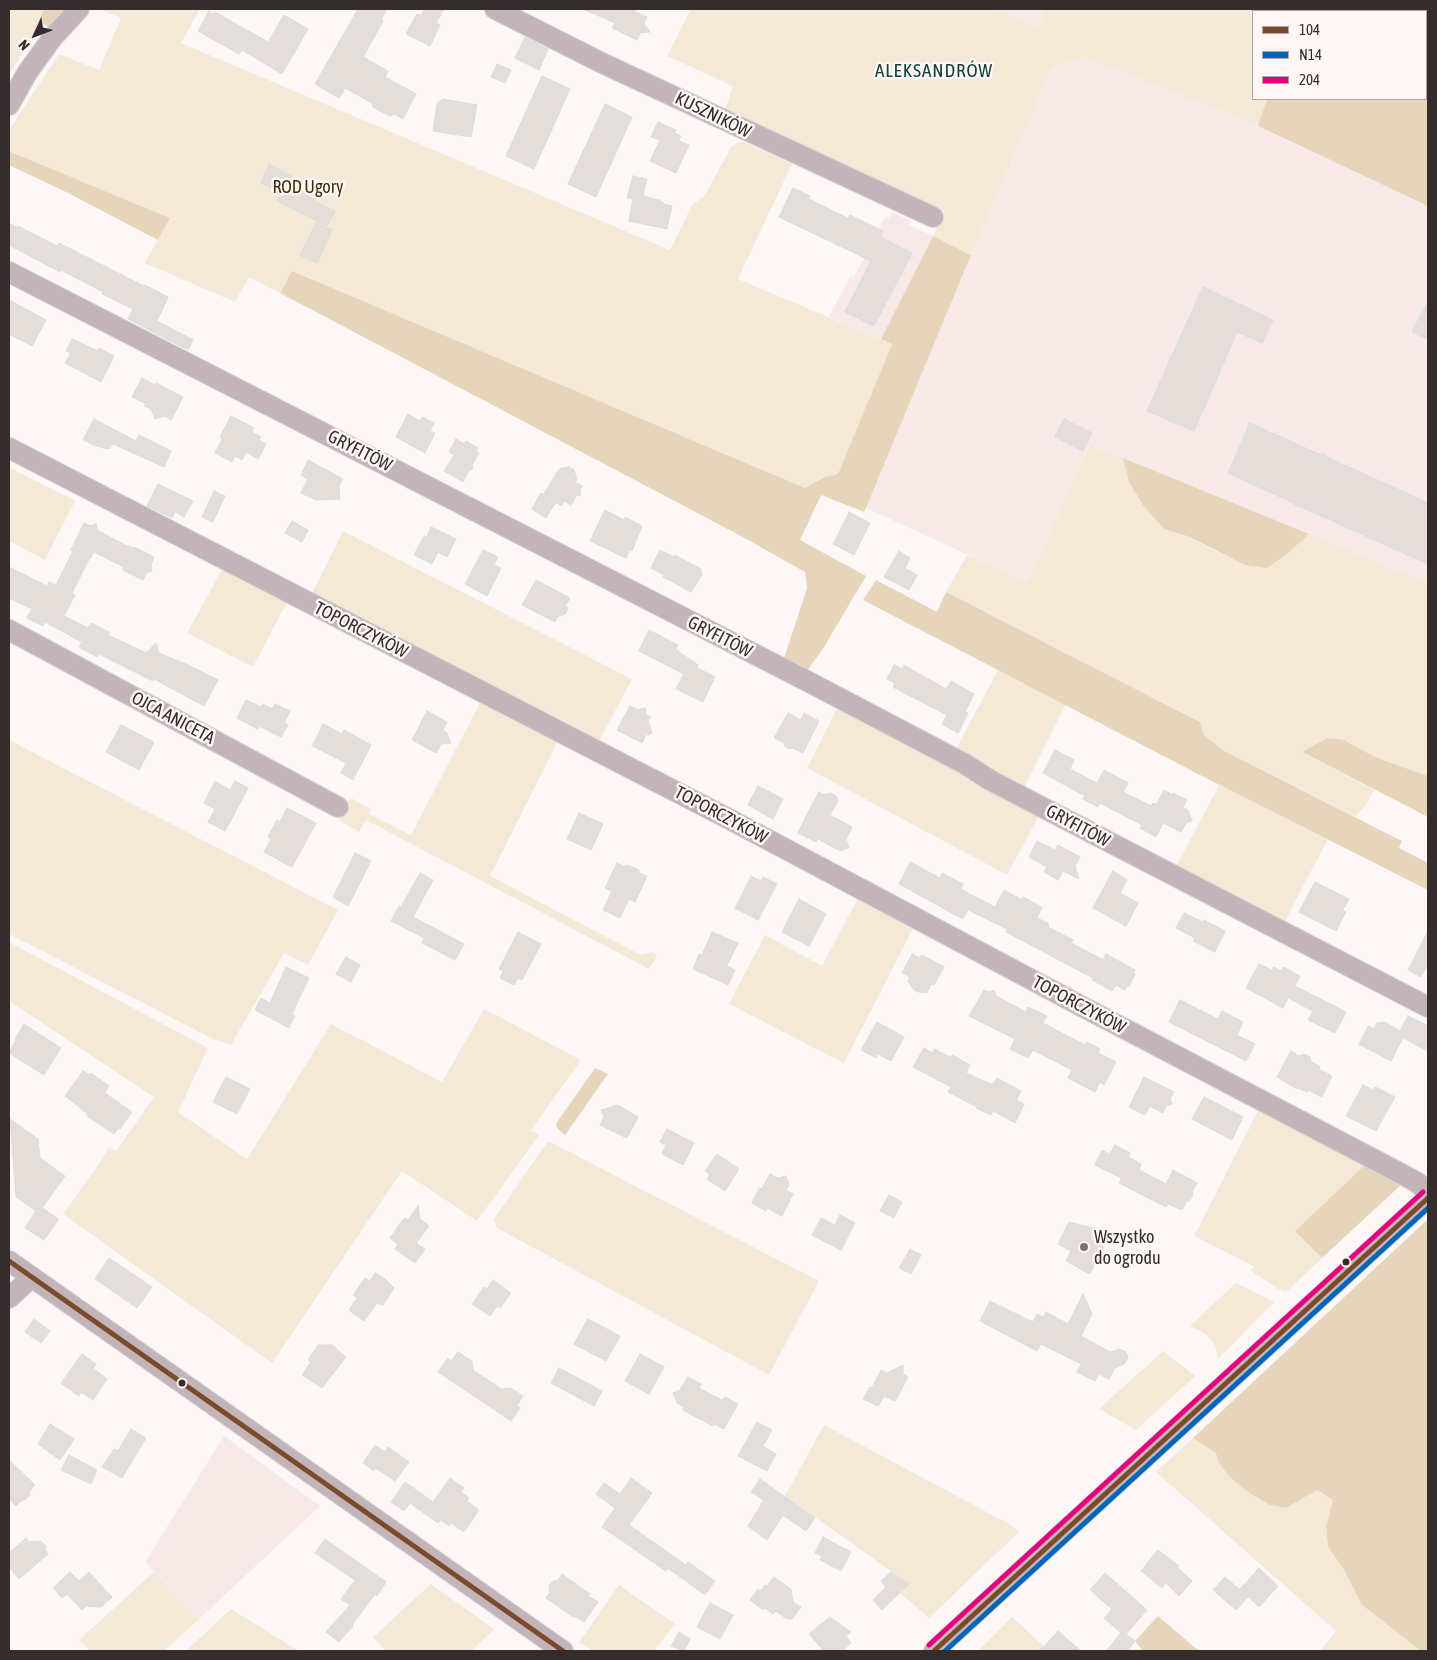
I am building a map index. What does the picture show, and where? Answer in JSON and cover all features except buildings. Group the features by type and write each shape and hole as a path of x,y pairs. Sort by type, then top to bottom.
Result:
{"street":[{"path":"9,105 27,73 79,9"},
{"name":"KUSZNIKÓW","path":"495,9 602,63 933,217"},
{"name":"GRYFITÓW","path":"9,272 789,672 966,764 990,780 1428,1007"},
{"name":"TOPORCZYKÓW","path":"9,448 731,820 1398,1172 1418,1183 1428,1192"},
{"name":"OJCA ANICETA","path":"9,630 338,807"},
{"path":"934,1651 1428,1198"},
{"path":"9,1261 563,1651"},
{"path":"9,1298 32,1277"}],"shaded area":[{"path":"44,9 65,9 49,27 39,21"},
{"path":"995,9 1046,9 1038,28"},
{"path":"1084,57 1258,126 1428,206 1428,583 1090,445 1027,582 866,508 971,255 1052,69"},
{"path":"1427,78 1428,206 1258,126 1267,100 1427,100"},
{"path":"9,151 170,218 158,240 68,193 9,165"},
{"path":"892,212 911,221 909,225 933,236 881,339 829,317 850,276 854,277 885,217 889,218"},
{"path":"933,236 971,255 866,508 864,512 821,495 800,540 866,576 824,647 807,671 784,658 807,588 805,572 741,536 280,293 292,271 805,488 825,477 838,474 892,344 881,339"},
{"path":"1123,458 1309,534 1287,554 1267,568 1245,565 1190,537 1164,529 1143,505 1129,482"},
{"path":"876,580 937,612 946,592 1200,722 1204,735 1224,751 1402,841 1399,848 1428,863 1428,890 1198,774 863,600"},
{"path":"1327,738 1344,740 1375,757 1428,776 1428,817 1302,752"},
{"path":"595,1068 608,1074 565,1135 556,1126 557,1122"},
{"path":"1367,1163 1402,1184 1322,1258 1295,1231"},
{"path":"1428,1219 1428,1651 1421,1651 1362,1605 1343,1568 1328,1547 1326,1527 1333,1500 1317,1490 1286,1508 1270,1505 1246,1491 1230,1477 1219,1463 1216,1453 1193,1438"},
{"path":"224,1436 320,1506 199,1619 145,1562"},
{"path":"1158,1616 1199,1651 1143,1651 1135,1641"}],"green space":[{"path":"9,9 44,9 34,33 9,75"},
{"name":"ROD Ugory","path":"99,9 200,9 181,43 670,250 692,205 705,195 731,147 741,141 792,164 738,279 892,344 838,474 825,477 805,488 292,271 280,293 249,277 235,302 145,263 170,218 9,151 9,130 59,54 99,70 121,18"},
{"path":"691,9 995,9 1038,27 1046,9 1294,9 1252,10 1252,100 1267,100 1258,126 1084,57 1052,69 971,255 933,236 945,211 724,113 733,86 667,56"},
{"path":"1090,445 1123,458 1129,482 1164,529 1190,537 1215,551 1267,568 1287,554 1309,534 1428,583 1428,776 1375,757 1344,740 1303,753 1374,790 1368,802 1355,817 1224,751 1204,735 1200,722 946,592 967,555 1027,582"},
{"path":"9,467 75,501 45,560 9,541"},
{"path":"343,531 632,679 597,745 311,595"},
{"path":"223,568 287,602 253,667 187,633"},
{"path":"998,670 1066,704 1025,786 956,749"},
{"path":"481,701 558,741 490,876 641,955 653,952 657,956 649,969 366,820 359,832 341,822 338,814 346,801 353,799 371,809 369,814 411,835"},
{"path":"839,705 971,773 968,779 1039,816 1007,875 807,768"},
{"path":"9,740 338,910 308,965 284,953 231,1045 213,1039 9,934"},
{"path":"1219,785 1328,839 1285,921 1177,865"},
{"path":"858,898 914,927 844,1063 729,1004 765,935 822,966"},
{"path":"9,942 208,1048 178,1112 247,1159 331,1024 442,1082 484,1009 581,1060 531,1130 539,1135 477,1221 402,1171 272,1363 63,1214 109,1147 116,1151 154,1097 9,1001"},
{"path":"1259,1109 1367,1163 1295,1231 1322,1258 1286,1292 1278,1289 1250,1270 1255,1267 1194,1236"},
{"path":"548,1141 819,1281 769,1375 497,1228 494,1219"},
{"path":"1236,1283 1274,1302 1218,1359 1215,1345 1206,1334 1190,1326"},
{"path":"1163,1351 1195,1376 1136,1430 1099,1409"},
{"path":"824,1425 1011,1525 1019,1532 929,1618 900,1593 909,1584 785,1496"},
{"path":"1193,1438 1217,1453 1230,1477 1246,1491 1270,1505 1286,1508 1317,1490 1333,1500 1326,1527 1328,1547 1343,1568 1362,1605 1421,1651 1320,1651 1336,1631 1156,1472"},
{"path":"154,1572 199,1619 164,1651 91,1651 79,1640"},
{"path":"431,1584 494,1629 471,1651 386,1651 373,1637"},
{"path":"619,1585 675,1624 654,1651 593,1651 579,1642"},
{"path":"231,1609 299,1651 186,1651"},
{"path":"1012,1617 1049,1651 978,1651"}],"transit line":[{"name":"204","path":"929,1645 1423,1192"},
{"name":"104","path":"934,1651 1428,1198"},
{"name":"N14","path":"945,1651 1428,1208"},
{"name":"104","path":"9,1261 563,1651"}],"place":[{"name":"Wszystko do ogrodu","path":"1084,1247"}],"district":[{"name":"ALEKSANDRÓW","path":"934,71"}]}
